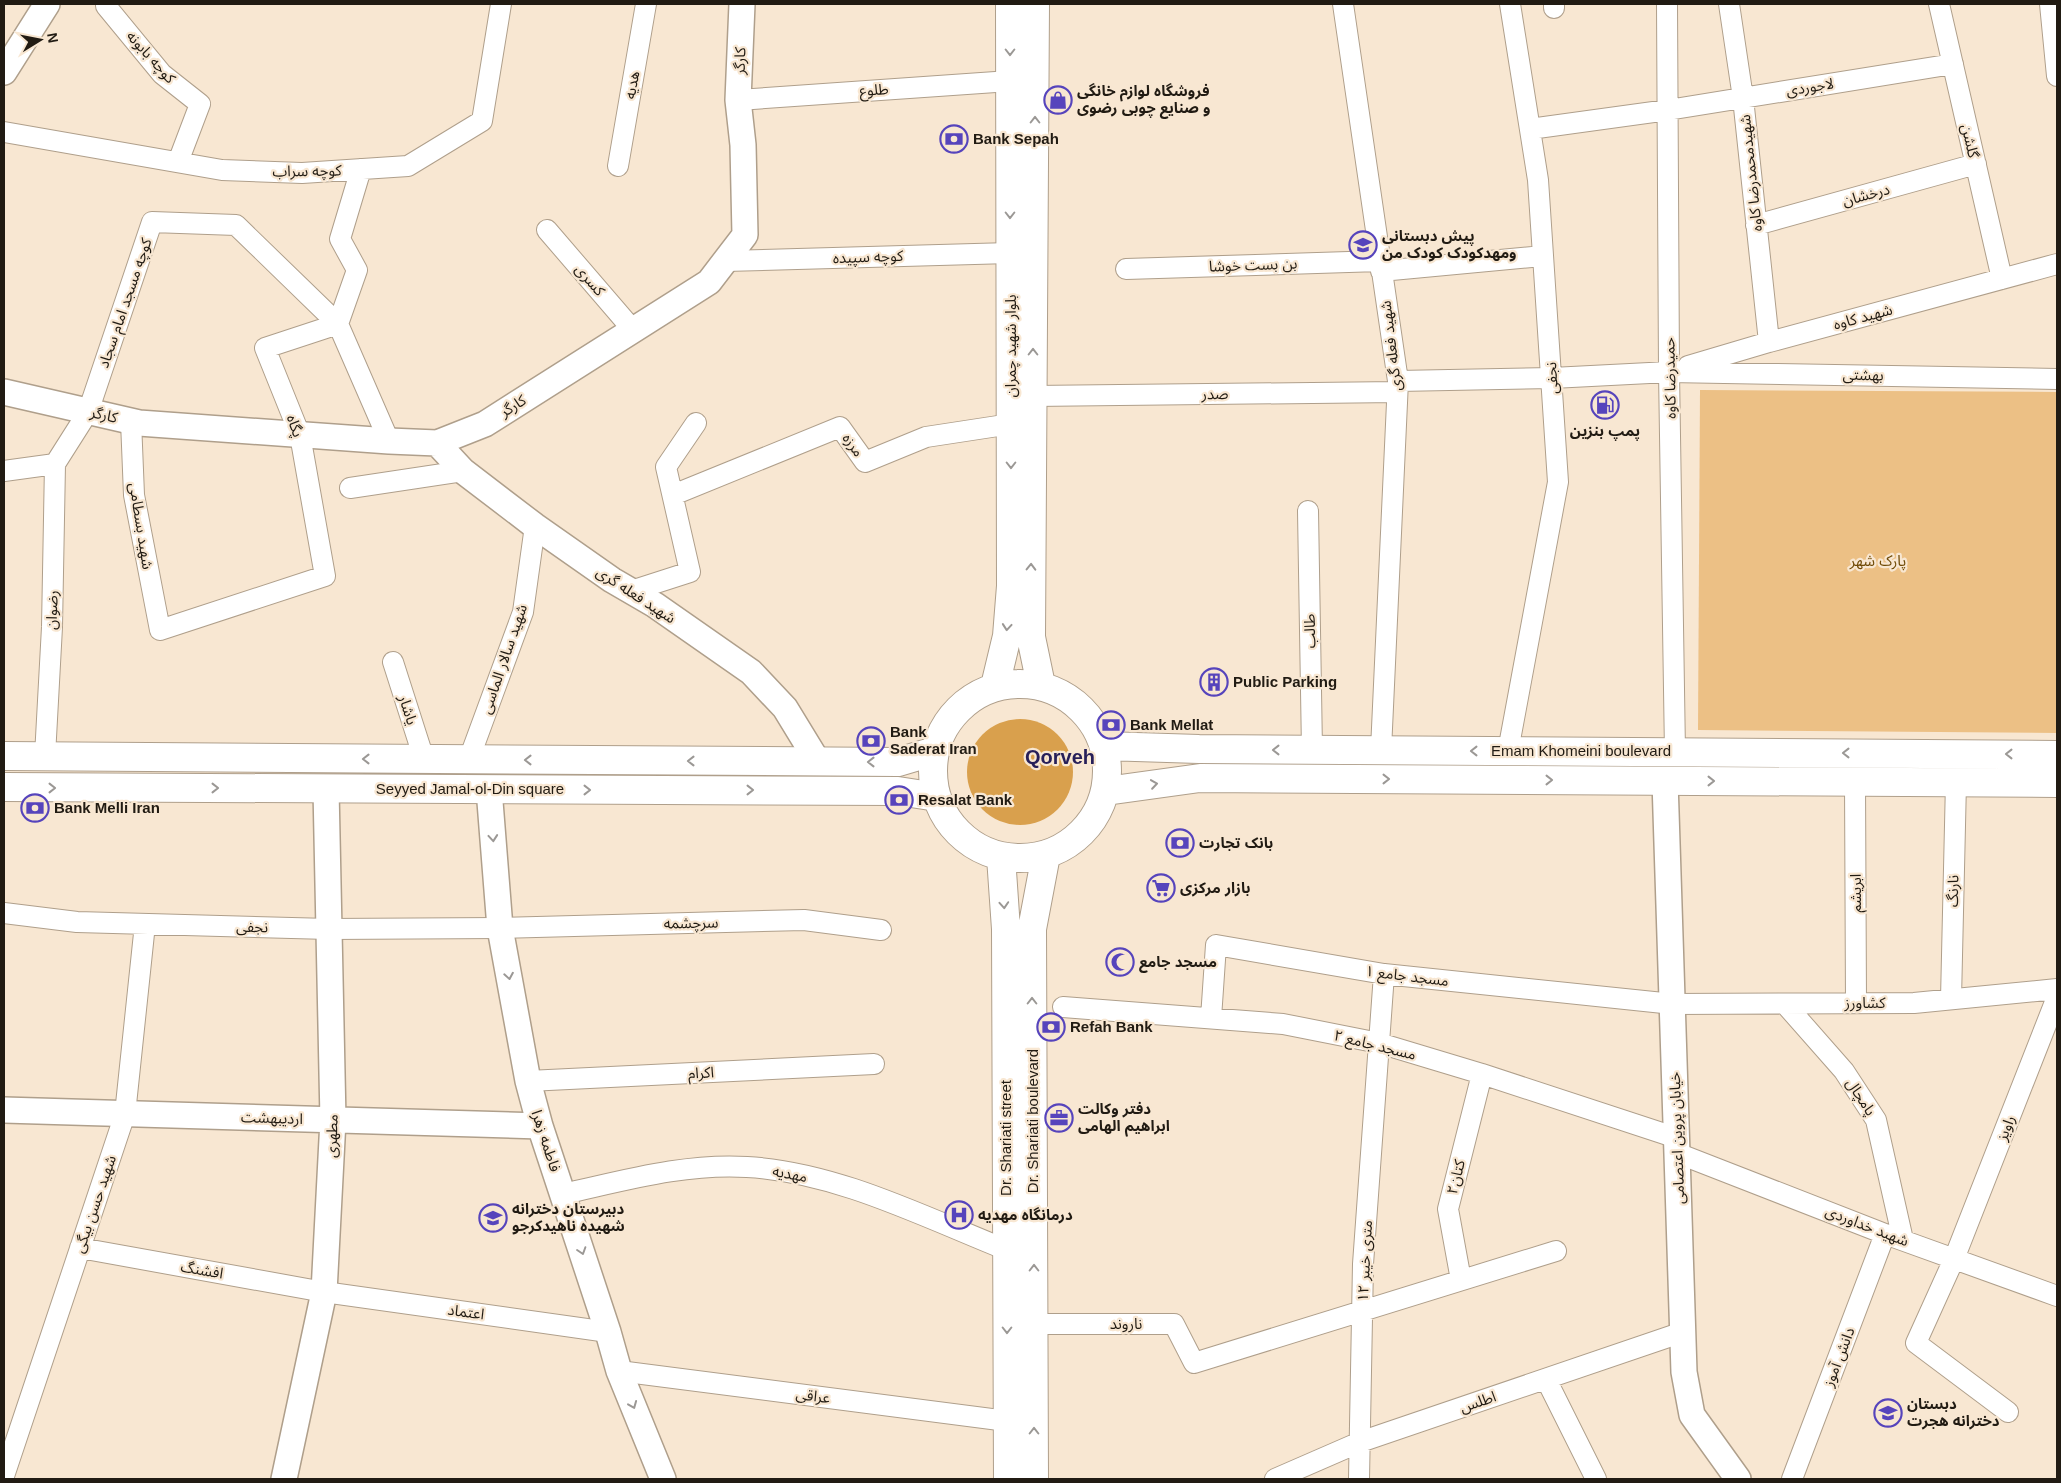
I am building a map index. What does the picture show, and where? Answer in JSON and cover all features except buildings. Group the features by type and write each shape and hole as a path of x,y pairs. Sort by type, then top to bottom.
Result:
{"main road":[{"name":"بلوار شهید چمران","path":"995,686 1007,636 1011,586 1010,4"},
{"name":"بلوار شهید چمران","path":"1035,4 1031,637 1041,685"},
{"path":"1018,683 1041,685 1058,691 1074,701 1098,729 1104,746 1108,768 1106,791 1098,812 1084,831 1067,845 1046,855 1031,858 1001,856 980,848 961,835 946,818 937,797 933,774 935,751 941,733 950,718 963,704 978,693 995,686 1018,683"},
{"name":"Emam Khomeini boulevard","path":"1104,746 1312,750 2057,754"},
{"path":"1342,750 1343,779"},
{"name":"Seyyed Jamal-ol-Din square","path":"4,756 898,762 935,751"},
{"path":"132,788 133,757"},
{"name":"Emam Khomeini boulevard","path":"1106,791 1200,778 2057,783"},
{"name":"Seyyed Jamal-ol-Din square","path":"4,787 898,791 937,797"},
{"name":"Dr. Shariati boulevard","path":"1034,1479 1032,929 1046,855"},
{"name":"Dr. Shariati street","path":"1001,856 1006,935 1008,1479"}],"street":[{"path":"4,72 47,4"},
{"name":"کوچه بابونه","path":"108,4 106,6 162,74 200,104 178,162"},
{"name":"کوچه سراب","path":"4,132 222,170 302,173 408,166 482,121 501,4"},
{"name":"هدیه","path":"618,166 646,4"},
{"name":"کارگر","path":"4,392 131,421 389,441 437,444 485,424 709,282 745,236 743,145 738,100 742,4"},
{"name":"شهید فعله گری","path":"1343,4 1397,387 1381,750"},
{"name":"نجفی","path":"1508,751 1558,482 1538,180 1510,4"},
{"name":"حمیدرضا کاوه","path":"1667,4 1669,372 1675,752"},
{"name":"شهیدمحمدرضا کاوه","path":"1728,4 1743,98 1769,342"},
{"name":"گلشن","path":"1939,4 2002,279"},
{"path":"2050,4 2057,76"},
{"name":"لاجوردی","path":"1530,129 1668,110 1953,64"},
{"name":"طلوع","path":"738,100 1010,81"},
{"name":"درخشان","path":"1756,225 1976,164"},
{"path":"338,324 357,270 340,240 361,169"},
{"name":"کوچه مسجد امام سجاد","path":"55,464 88,412 152,222 236,225 338,324 389,441"},
{"name":"کسری","path":"547,230 633,330"},
{"name":"کوچه سپیده","path":"725,261 1010,253"},
{"name":"بن بست خوشا","path":"1126,269 1381,266 1543,256"},
{"name":"شهید کاوه","path":"1669,372 1769,342 2057,264"},
{"name":"پگاه","path":"160,630 325,576 300,435 265,348 338,324"},
{"name":"صدر","path":"1033,396 1397,387 1669,372"},
{"name":"بهشتی","path":"1669,372 2057,379"},
{"name":"شهید بسطامی","path":"131,421 134,495 160,630"},
{"path":"631,592 690,572 666,467 696,423"},
{"name":"مرزه","path":"672,495 840,427 865,462 926,436 1011,424"},
{"name":"شهید فعله گری","path":"437,444 463,471 535,526 612,580 655,605 751,672 785,708 818,762"},
{"path":"4,471 55,464"},
{"name":"رضوان","path":"45,756 52,627 55,464"},
{"path":"350,488 463,471"},
{"name":"طالب","path":"1308,511 1312,750"},
{"name":"شهید سالار الماسی","path":"469,759 523,612 535,526"},
{"name":"یاشار","path":"393,662 424,759"},
{"name":"خیابان پروین اعتصامی","path":"1665,781 1684,1372 1692,1415 1738,1479"},
{"name":"ابریشم","path":"1856,782 1856,1003"},
{"name":"نارنگ","path":"1950,999 1956,782"},
{"name":"مطهری","path":"284,1479 324,1292 334,1120 326,788"},
{"name":"فاطمه زهرا","path":"489,789 500,928 528,1081 540,1126 620,1371 663,1479"},
{"name":"نجفی","path":"4,913 77,922 329,929 500,928"},
{"name":"سرچشمه","path":"500,928 804,920 881,930"},
{"name":"شهید حسن بیگی","path":"4,1476 125,1114 145,924"},
{"name":"مسجد جامع ۱","path":"1211,1018 1216,945 1384,974 1673,1004"},
{"name":"۱۲ متری خیبر","path":"1358,1479 1363,1264 1384,974"},
{"name":"کشاورز","path":"1673,1004 1914,1003 2057,989"},
{"name":"راویز","path":"2008,1412 1916,1343 1954,1260 2057,997"},
{"name":"پامچال","path":"1785,1004 1844,1071 1876,1120 1894,1237"},
{"name":"مسجد جامع ۲","path":"1063,1007 1283,1024 1379,1043 1482,1074 1677,1146"},
{"name":"اکرام","path":"528,1081 874,1064"},
{"name":"کتان۲","path":"1461,1280 1448,1209 1482,1074"},
{"name":"اردیبهشت","path":"4,1110 540,1126"},
{"name":"شهید خداوردی","path":"1677,1146 1894,1237 2057,1296"},
{"name":"مهدیه","path":"563,1194 657,1174 712,1167 746,1167 779,1170 847,1186 1007,1250"},
{"name":"دانش آموز","path":"1792,1479 1894,1237"},
{"name":"افشنگ","path":"80,1248 324,1292"},
{"path":"1363,1311 1556,1251"},
{"name":"اعتماد","path":"324,1292 608,1332"},
{"name":"ناروند","path":"1034,1324 1174,1324 1194,1363 1363,1311"},
{"name":"اطلس","path":"1275,1479 1360,1442 1683,1332"},
{"name":"عراقی","path":"620,1371 1007,1421"},
{"path":"1546,1379 1596,1479"}],"green space":[{"name":"پارک شهر","path":"1700,390 2057,392 2057,733 1698,730"}],"shaded area":[{"path":"1020,719 1040,723 1057,735 1069,752 1073,772 1069,792 1057,809 1040,821 1020,825 1000,821 983,809 971,792 967,772 971,752 983,735 1000,723"}],"place":[{"name":"فروشگاه لوازم خانگی و صنایع چوبی رضوی","path":"1058,100"},
{"name":"Bank Sepah","path":"954,139"},
{"name":"پیش دبستانی ومهدکودک کودک من","path":"1363,245"},
{"name":"پمپ بنزین","path":"1605,405"},
{"name":"Public Parking","path":"1214,682"},
{"name":"Bank Mellat","path":"1111,725"},
{"name":"Bank Saderat Iran","path":"871,741"},
{"name":"Resalat Bank","path":"899,800"},
{"name":"Bank Melli Iran","path":"35,808"},
{"name":"بانک تجارت","path":"1180,843"},
{"name":"بازار مرکزی","path":"1161,888"},
{"name":"مسجد جامع","path":"1120,962"},
{"name":"Refah Bank","path":"1051,1027"},
{"name":"دفتر وکالت ابراهیم الهامی","path":"1059,1118"},
{"name":"درمانگاه مهدیه","path":"959,1215"},
{"name":"دبیرستان دخترانه شهیده ناهیدکرجو","path":"493,1218"},
{"name":"دبستان دخترانه هجرت","path":"1888,1413"}],"district":[{"name":"Qorveh","path":"1060,757"}]}
